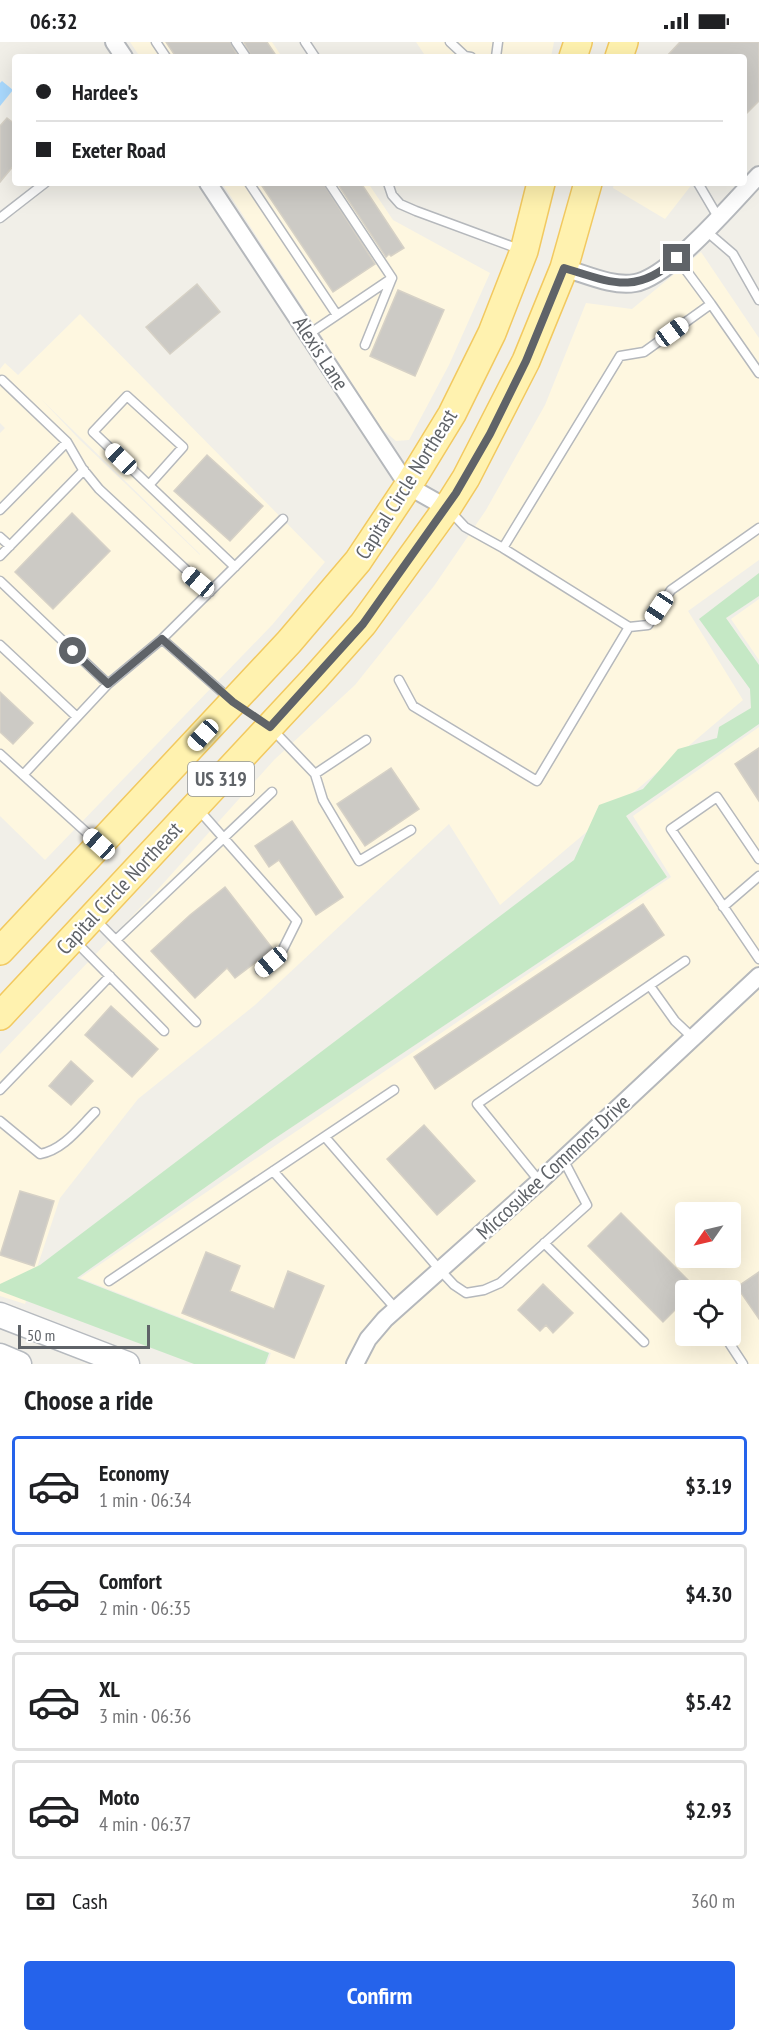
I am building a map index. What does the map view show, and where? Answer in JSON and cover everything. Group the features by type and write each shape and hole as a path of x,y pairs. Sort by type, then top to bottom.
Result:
{"main road":[{"name":"Capital Circle Northeast","path":"0,951 290,642 358,561 452,414 492,333 524,251 540,186"},
{"name":"Capital Circle Northeast","path":"0,1016 363,624 447,508 490,434 526,361 564,268 587,186"},
{"path":"524,251 564,268"},
{"path":"233,702 270,727"},
{"path":"41,905 72,939"}],"street":[{"path":"564,268 612,282 635,283 655,276 677,258 759,175"},
{"name":"Alexis Lane","path":"210,186 408,486 447,508"},
{"name":"Miccosukee Commons Drive","path":"355,1364 368,1339 396,1309 540,1182 759,976"},
{"path":"0,1315 127,1364"},
{"path":"0,1356 20,1364"}],"lane":[{"path":"450,42 463,54"},
{"path":"0,218 41,186"},
{"path":"251,186 337,315"},
{"path":"331,186 392,278"},
{"path":"389,186 392,195 400,204 416,212 524,251"},
{"path":"700,186 718,217"},
{"path":"705,230 724,244 732,254 759,300"},
{"path":"677,258 759,373"},
{"path":"309,334 392,278"},
{"path":"365,345 392,278"},
{"path":"503,548 620,356 644,352 711,304"},
{"path":"2,380 67,442 99,489 210,592"},
{"path":"149,485 183,447 127,396 93,432 235,567"},
{"path":"0,510 67,442"},
{"path":"0,556 84,470"},
{"path":"447,508 465,526 629,627 648,625 671,590 759,528"},
{"path":"23,775 108,684 162,639 283,519"},
{"path":"0,537 10,546"},
{"path":"0,581 108,684"},
{"path":"399,680 413,706 537,781 629,627"},
{"path":"162,639 233,702"},
{"path":"0,645 77,717"},
{"path":"270,727 315,774 323,800 359,861 411,830"},
{"path":"315,774 366,740"},
{"path":"2,754 99,844"},
{"path":"116,940 272,792"},
{"path":"759,859 717,797 671,829 759,959"},
{"path":"195,806 297,921 281,953 260,970"},
{"path":"723,907 759,876"},
{"path":"93,916 196,1022"},
{"path":"72,939 164,1031"},
{"path":"540,1182 477,1104 685,962"},
{"path":"0,1090 110,976"},
{"path":"650,986 675,1021 693,1038"},
{"path":"109,1281 394,1090"},
{"path":"0,1121 39,1154 51,1152 60,1146 95,1112"},
{"path":"325,1137 440,1270 454,1285 466,1293 484,1290 500,1283 586,1205 563,1159"},
{"path":"273,1171 396,1309"},
{"path":"544,1244 644,1342"},
{"path":"731,1346 743,1364"}],"shaded area":[{"path":"130,42 272,42 280,54 138,54"},
{"path":"416,42 554,42 552,54 424,54"},
{"path":"224,186 370,186 393,220 490,273 449,365 409,440 396,441 382,429"},
{"path":"613,186 691,186 665,219 613,188"},
{"path":"701,252 759,338 759,560 688,611 743,700 500,905 449,824 255,1005 138,1099 60,1198 25,1304 0,1296 0,1054 160,887 274,760 355,685 434,586 486,510 545,405 586,303 632,309"},
{"path":"80,314 325,562 272,625 45,860 0,816 0,433 5,428 0,423 0,369 5,363 18,375","holes":["41,399 200,554 79,439"]},
{"path":"759,599 759,660 731,619"},
{"path":"759,727 759,1364 267,1364 271,1353 80,1278 671,877 633,816"}],"green space":[{"path":"759,573 759,596 726,618 759,665 759,724 626,816 667,877 271,1141 77,1278 269,1353 265,1364 194,1364 0,1291 0,1284 40,1265 574,860 599,805 643,789 678,749 717,738 719,727 751,708 750,689 699,619"}],"water":[{"path":"2,81 12,91 0,106 0,83"}],"building":[{"path":"166,42 230,42 236,54 174,54"},
{"path":"244,42 267,42 275,54 250,54"},
{"path":"680,42 759,42 759,101 747,113 747,54 669,54"},
{"path":"7,118 12,122 12,168 0,182 0,126"},
{"path":"262,186 325,186 375,264 333,292"},
{"path":"339,186 363,186 404,248 386,257"},
{"path":"197,284 220,312 170,354 146,327"},
{"path":"398,290 444,310 415,376 370,356"},
{"path":"207,455 263,506 230,541 174,491"},
{"path":"72,513 110,551 53,609 15,572"},
{"path":"0,692 33,723 13,744 0,732"},
{"path":"759,748 759,801 735,764"},
{"path":"391,768 419,809 365,846 337,804"},
{"path":"292,821 343,897 316,915 279,860 269,867 255,846"},
{"path":"225,887 273,949 235,978 227,968 195,998 151,951"},
{"path":"643,904 664,935 435,1089 414,1057"},
{"path":"111,1006 158,1049 132,1077 85,1035"},
{"path":"71,1061 93,1081 71,1105 49,1086"},
{"path":"424,1125 475,1181 437,1215 387,1159"},
{"path":"20,1191 54,1201 34,1266 0,1255"},
{"path":"621,1213 688,1280 675,1280 675,1310 663,1322 588,1246"},
{"path":"206,1252 240,1266 230,1291 274,1309 288,1271 324,1286 294,1358 182,1313"},
{"path":"759,1272 759,1319 741,1293 741,1284"},
{"path":"543,1284 573,1313 553,1333 546,1325 540,1331 518,1310"}],"route":[{"path":"73,651 108,684 162,639 233,702 270,727 363,624 447,508 490,434 526,361 564,268 612,282 635,283 655,276 677,258"}]}
